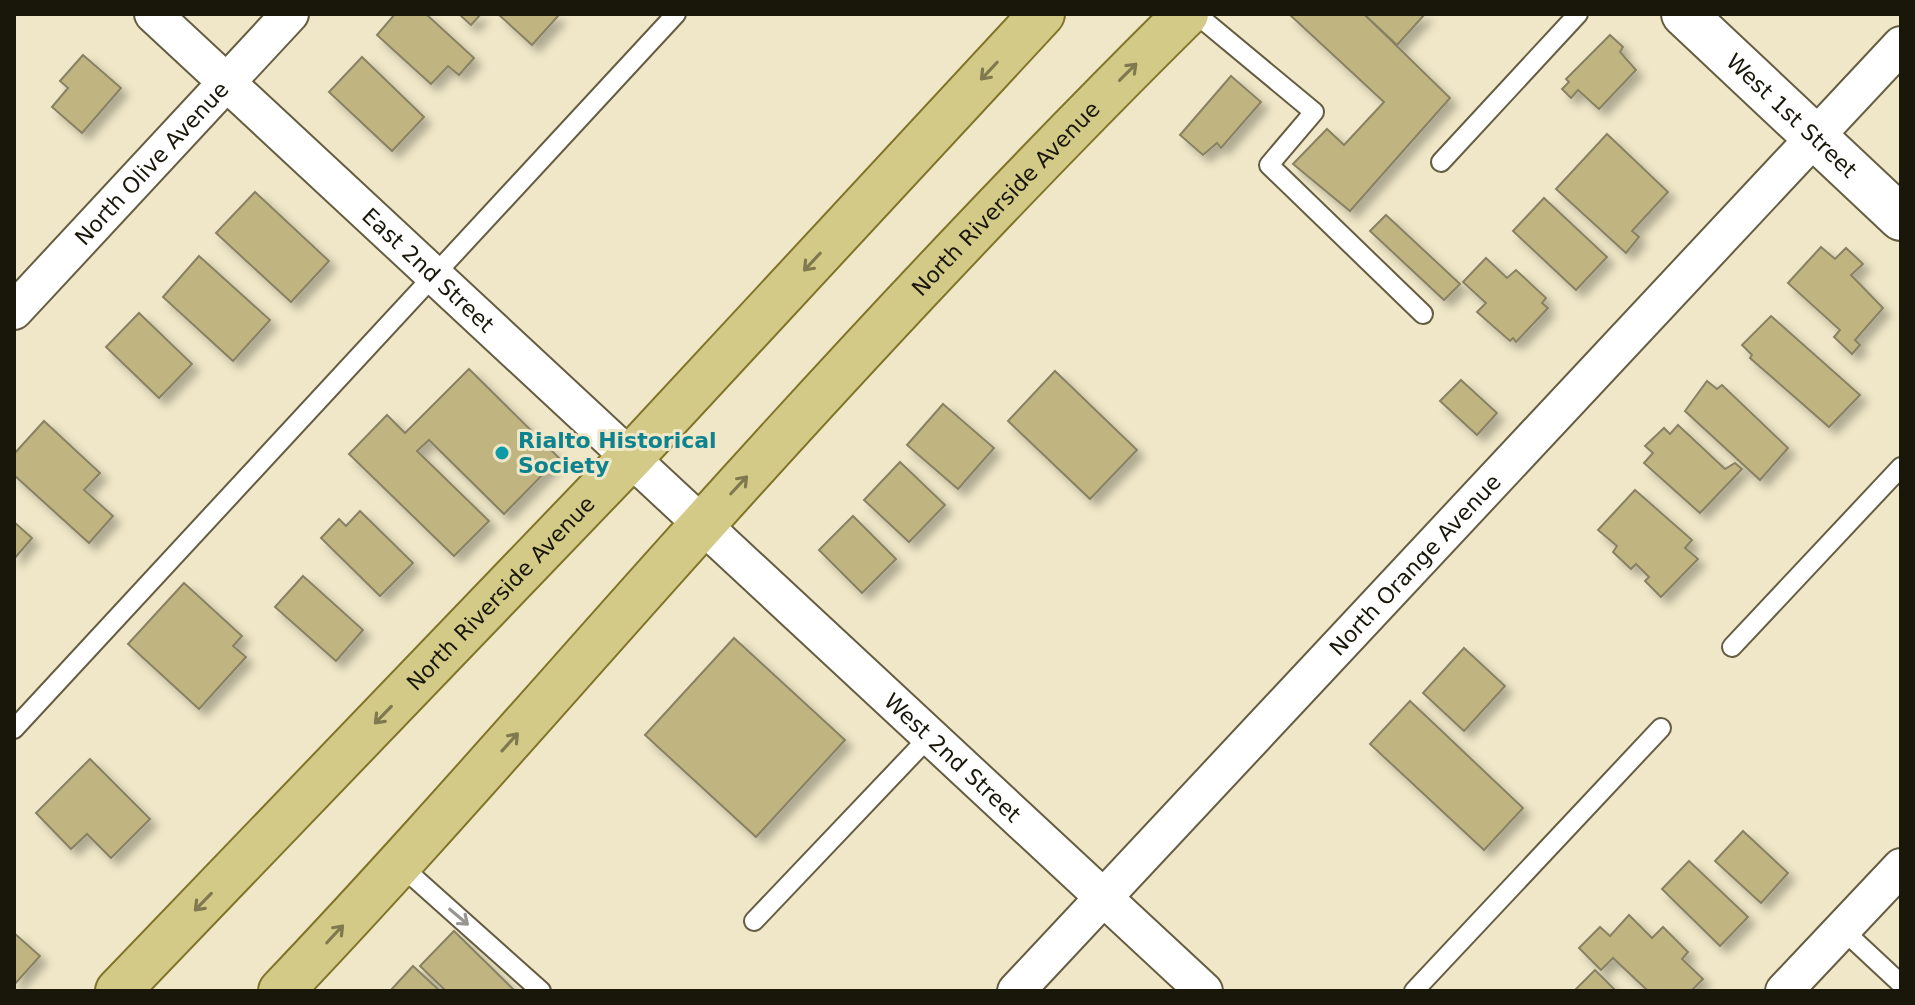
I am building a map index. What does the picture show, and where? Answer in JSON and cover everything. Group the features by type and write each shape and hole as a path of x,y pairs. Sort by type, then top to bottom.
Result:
{"main road":[{"name":"North Riverside Avenue","path":"118,991 632,456 1042,14"},
{"name":"North Riverside Avenue","path":"281,991 400,865 701,527 1076,123 1186,14"}],"street":[{"name":"East 2nd Street","path":"153,14 632,456 701,527"},
{"name":"North Olive Avenue","path":"14,311 290,14"},
{"name":"West 1st Street","path":"1684,14 1901,218"},
{"name":"North Orange Avenue","path":"1016,991 1901,45"},
{"name":"West 2nd Street","path":"701,527 1104,895 1204,991"},
{"path":"1784,991 1901,867"}],"lane":[{"path":"14,729 437,276 676,14"},
{"path":"1196,14 1314,112 1269,165 1423,314"},
{"path":"1441,162 1578,14"},
{"path":"1732,647 1901,467"},
{"path":"1414,991 1661,728"},
{"path":"754,921 930,736"},
{"path":"400,865 538,988"},
{"path":"1842,929 1901,984"}],"building":[{"path":"395,14 426,14 474,58 459,75 448,66 431,84 377,35"},
{"path":"459,14 481,14 471,25"},
{"path":"498,14 556,14 558,16 532,45"},
{"path":"1289,14 1364,14 1450,98 1350,211 1293,164 1327,129 1344,145 1384,102"},
{"path":"1364,14 1425,14 1397,45"},
{"path":"1610,35 1623,47 1620,52 1636,70 1599,109 1578,90 1571,98 1562,89 1569,82 1566,79"},
{"path":"83,55 121,88 82,133 52,107 68,88 60,81"},
{"path":"362,57 424,117 392,151 329,92"},
{"path":"1231,76 1261,102 1221,148 1217,143 1203,155 1180,135"},
{"path":"1607,134 1668,192 1632,231 1639,237 1626,253 1556,189"},
{"path":"255,192 329,261 291,302 216,233"},
{"path":"1544,198 1607,257 1576,290 1513,231"},
{"path":"1386,215 1460,284 1444,300 1370,231"},
{"path":"1821,247 1835,259 1846,248 1863,264 1851,275 1883,308 1855,340 1860,345 1852,354 1834,337 1840,330 1788,283"},
{"path":"199,256 270,320 233,361 163,297"},
{"path":"1486,258 1507,278 1516,270 1546,298 1542,303 1548,308 1516,342 1513,338 1510,341 1477,312 1486,303 1463,282"},
{"path":"139,313 192,364 159,398 106,347"},
{"path":"1771,316 1860,395 1829,427 1750,358 1752,355 1742,345"},
{"path":"469,369 559,458 504,514 429,440 417,451 489,521 454,556 349,454 387,415 405,433"},
{"path":"1055,371 1137,450 1090,499 1008,421"},
{"path":"1461,380 1497,413 1477,435 1440,401"},
{"path":"1707,381 1717,389 1722,385 1788,448 1760,480 1685,411"},
{"path":"943,404 994,448 958,489 907,445"},
{"path":"44,421 100,473 84,490 113,516 89,543 14,475 14,454"},
{"path":"1678,425 1725,469 1735,463 1742,469 1700,513 1644,463 1653,453 1645,446 1664,428 1670,434"},
{"path":"900,462 945,505 909,542 864,500"},
{"path":"1635,490 1692,540 1685,548 1698,559 1661,597 1645,581 1649,577 1636,564 1631,569 1613,552 1617,546 1598,530"},
{"path":"360,511 413,563 380,596 321,538 339,519 346,526"},
{"path":"853,516 896,559 862,593 819,550"},
{"path":"14,522 32,538 14,559"},
{"path":"303,576 363,630 336,661 275,607"},
{"path":"184,583 242,636 233,646 246,657 199,709 128,644"},
{"path":"734,638 845,740 756,837 645,735"},
{"path":"1464,648 1505,686 1464,731 1423,693"},
{"path":"1410,701 1523,808 1484,850 1370,744"},
{"path":"90,759 150,819 111,858 87,834 71,849 36,813"},
{"path":"1743,831 1788,873 1761,903 1715,861"},
{"path":"1689,861 1748,917 1720,946 1662,889"},
{"path":"1629,915 1652,938 1663,927 1688,952 1682,959 1703,979 1691,991 1648,991 1613,958 1601,970 1579,948 1600,927 1610,936"},
{"path":"454,931 515,991 446,991 420,966"},
{"path":"14,933 40,956 14,985"},
{"path":"413,966 440,991 390,991"},
{"path":"1595,970 1616,991 1574,991"}],"place":[{"name":"Rialto Historical Society","path":"502,453"}]}
